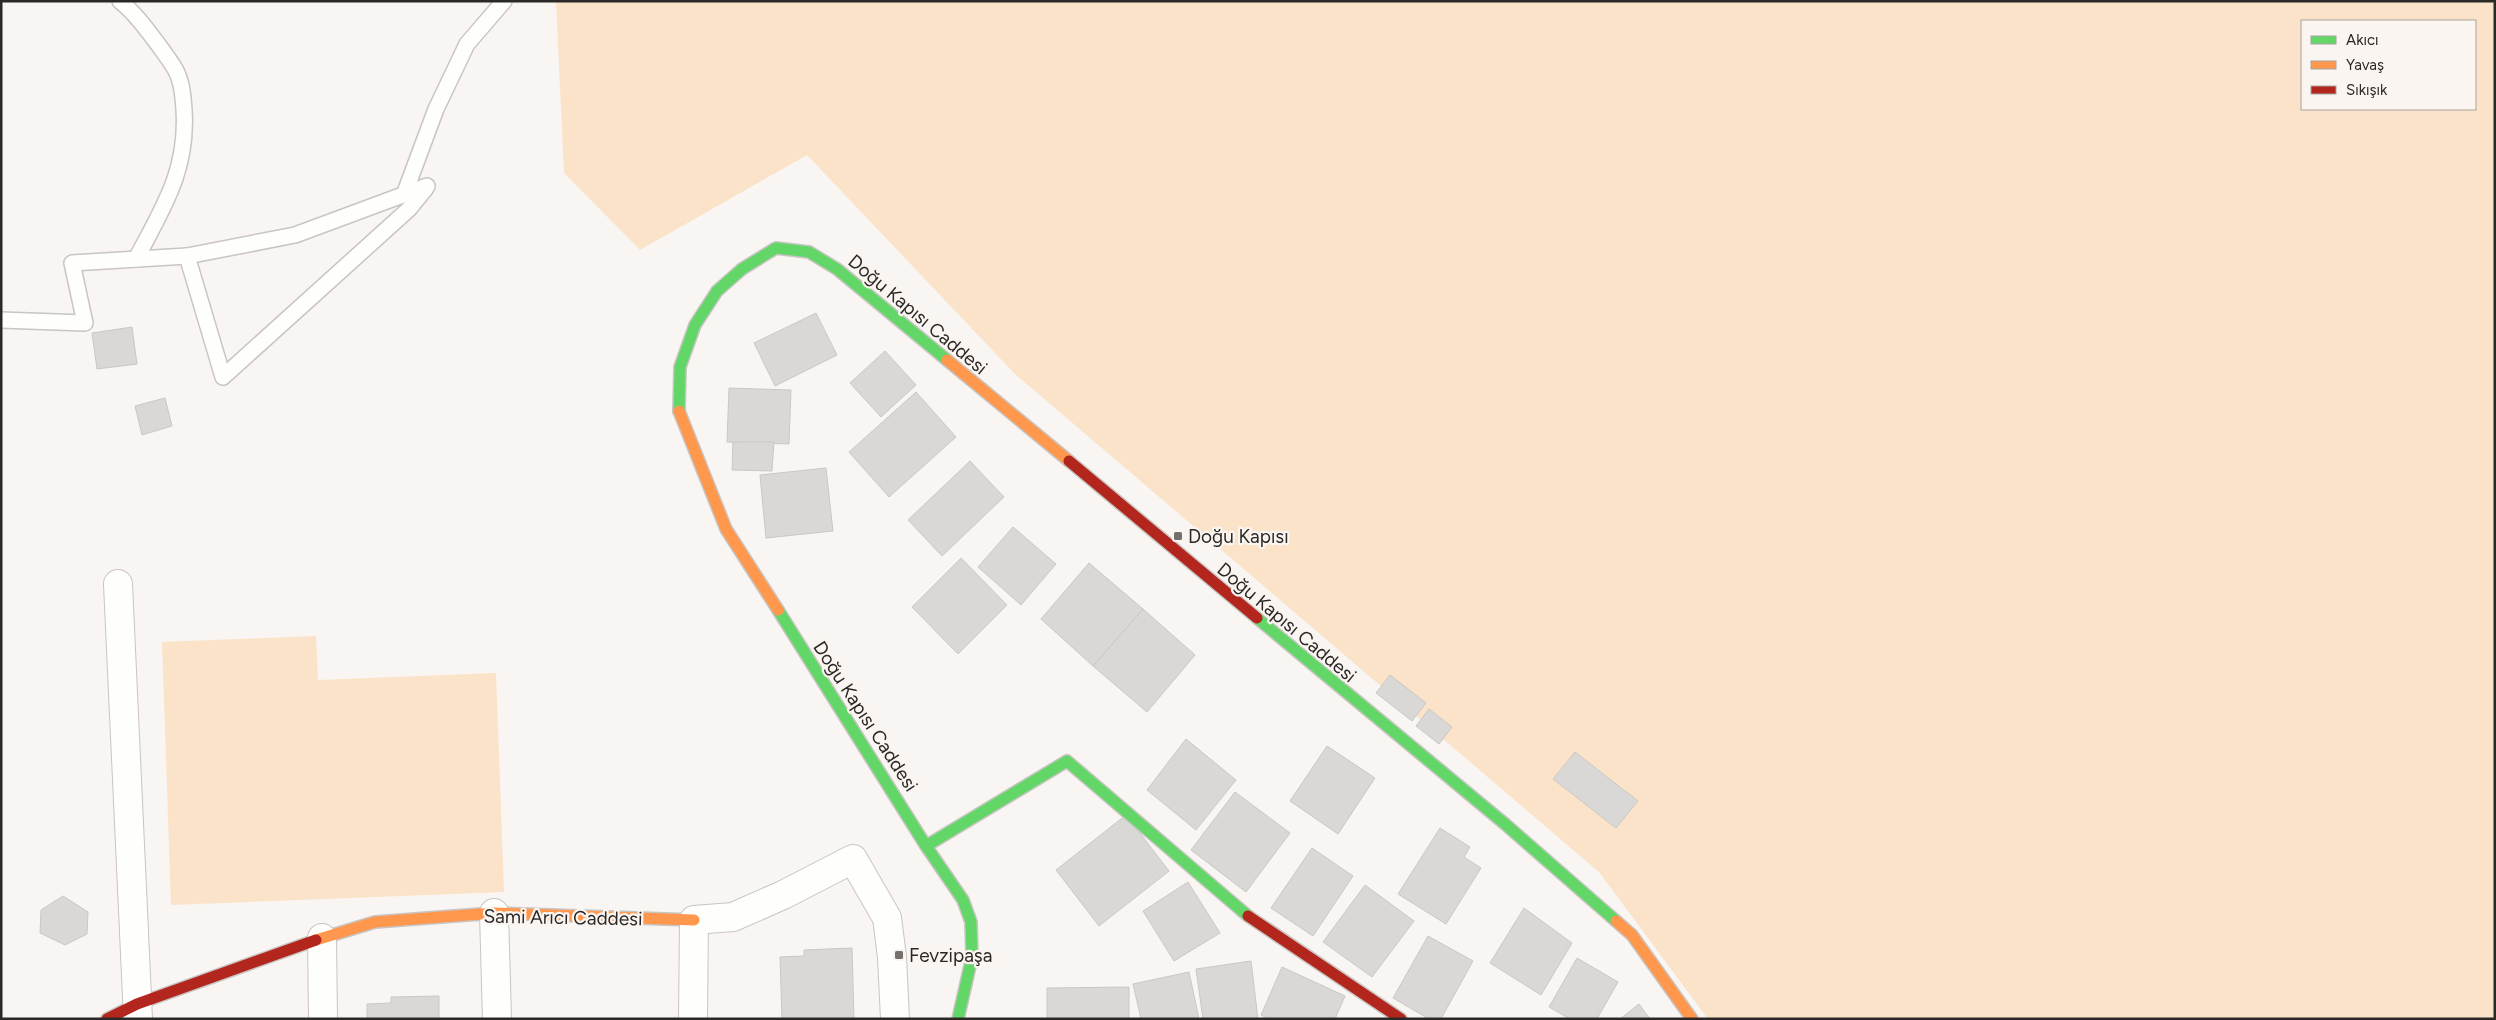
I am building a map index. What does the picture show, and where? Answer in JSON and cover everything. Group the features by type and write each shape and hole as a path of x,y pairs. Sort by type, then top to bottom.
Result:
{"street":[{"name":"Doğu Kapısı Caddesi","path":"958,1019 972,957 971,922 963,900 926,846 895,794 726,529 678,409 680,367 694,325 717,291 742,269 776,248 809,252 837,269 1505,824 1632,935 1692,1019"},
{"path":"118,584 138,1011"},
{"path":"926,846 1066,761 1247,915 1400,1019"},
{"name":"Sami Arıcı Caddesi","path":"107,1019 138,1011 322,938 375,922 494,913 694,920 733,917 783,895 853,859 887,918 892,957 895,1019"},
{"path":"494,913 497,1019"},
{"path":"693,1019 694,920"},
{"path":"322,938 323,1019"}],"lane":[{"path":"120,1 153,38 176,70 183,92 186,131 183,155 175,181 136,259"},
{"path":"404,195 436,109 467,44 504,1"},
{"path":"1,320 85,323 72,263 187,256 295,235 427,186 409,209 223,377 187,256"}],"shaded area":[{"path":"556,1 2495,1 2495,1019 1708,1019 1599,872 1015,374 807,155 640,250 564,173"},
{"path":"316,636 318,680 496,673 504,892 171,905 162,642"}],"building":[{"path":"816,313 837,355 775,386 754,343"},
{"path":"132,327 137,364 97,369 92,333"},
{"path":"885,351 916,385 881,417 850,383"},
{"path":"729,388 791,390 789,444 727,442"},
{"path":"916,392 956,437 889,497 849,452"},
{"path":"165,398 172,426 142,435 135,406"},
{"path":"733,442 774,442 772,471 732,470"},
{"path":"970,461 1004,497 942,556 908,520"},
{"path":"826,468 833,531 766,538 760,475"},
{"path":"1013,527 1056,564 1021,605 978,567"},
{"path":"961,558 1007,605 958,654 912,607"},
{"path":"1089,563 1143,609 1093,666 1041,619"},
{"path":"1143,609 1195,655 1147,712 1093,666"},
{"path":"1390,675 1426,703 1412,721 1376,693"},
{"path":"1429,709 1452,727 1439,744 1416,726"},
{"path":"1186,739 1236,780 1196,830 1147,790"},
{"path":"1327,746 1375,778 1338,834 1290,801"},
{"path":"1575,752 1638,801 1616,828 1553,779"},
{"path":"1235,792 1290,833 1246,892 1191,850"},
{"path":"1126,815 1169,871 1099,926 1056,870"},
{"path":"1440,828 1470,847 1464,857 1481,868 1446,924 1398,894"},
{"path":"1312,848 1353,876 1313,936 1271,908"},
{"path":"1188,882 1220,933 1174,961 1143,911"},
{"path":"1365,885 1414,921 1372,977 1323,942"},
{"path":"63,896 88,912 87,934 65,945 40,933 41,910"},
{"path":"1524,908 1572,943 1541,995 1490,963"},
{"path":"1428,936 1473,961 1441,1019 1429,1019 1393,998"},
{"path":"852,948 854,1019 782,1019 780,957 804,956 804,950"},
{"path":"1577,958 1618,982 1597,1019 1570,1019 1549,1007"},
{"path":"1251,961 1258,1019 1203,1019 1196,969"},
{"path":"1282,967 1345,996 1335,1019 1269,1019 1261,1015"},
{"path":"1189,972 1199,1019 1141,1019 1133,984"},
{"path":"1129,987 1129,1019 1047,1019 1047,988"},
{"path":"439,996 439,1019 367,1019 367,1004 391,1003 391,997"},
{"path":"1639,1004 1650,1019 1620,1019"}],"traffic: fast":[{"path":"679,411 680,367 695,325 717,291 742,269 776,248 809,252 837,269 947,360"},
{"path":"778,610 926,846 963,900 971,922 972,957 958,1019"},
{"path":"1257,618 1505,824 1616,921"},
{"path":"926,846 1067,761 1248,916"}],"traffic: slow":[{"path":"947,360 1069,461"},
{"path":"679,411 726,529 778,610"},
{"path":"316,940 375,922 494,913 694,920"},
{"path":"1616,921 1632,935 1692,1019"}],"traffic: jam":[{"path":"1069,461 1257,618"},
{"path":"1248,916 1401,1019"},
{"path":"107,1019 137,1004 316,940"}],"place":[{"name":"Doğu Kapısı","path":"1178,536"},
{"name":"Fevzipaşa","path":"899,955"}]}
